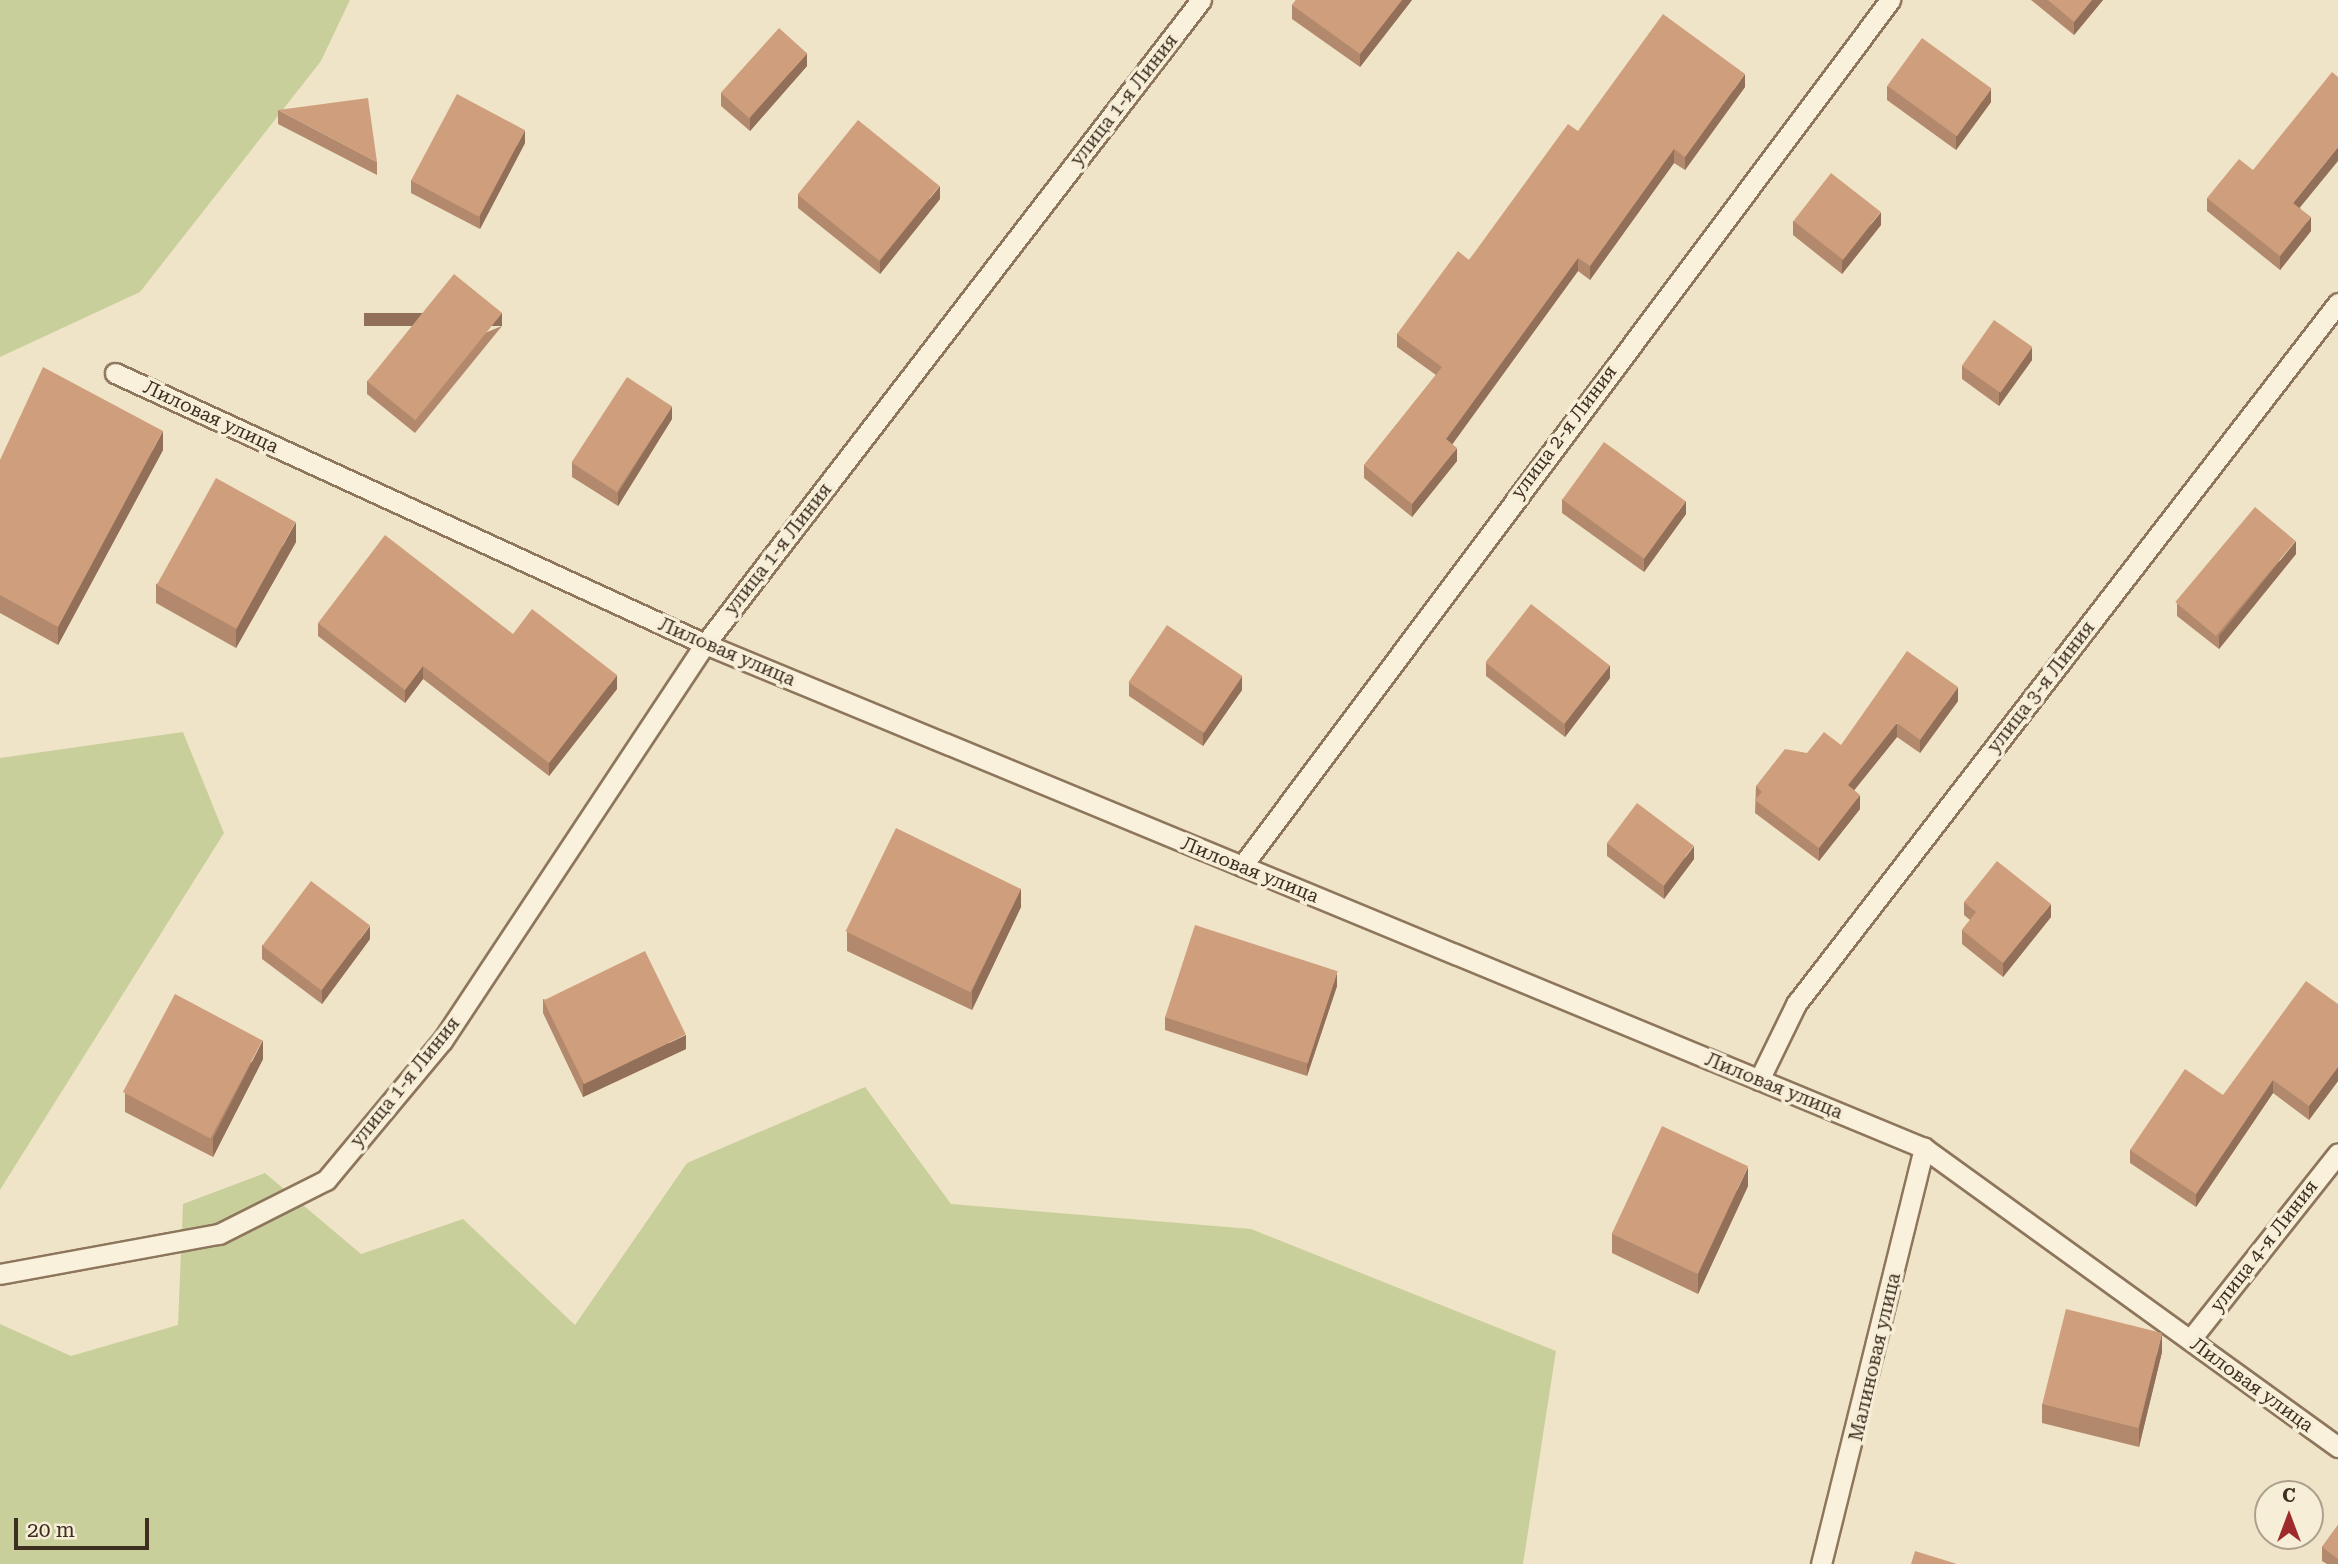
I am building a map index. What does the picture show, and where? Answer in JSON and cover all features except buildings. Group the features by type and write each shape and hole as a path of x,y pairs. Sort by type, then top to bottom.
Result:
{"lane":[{"name":"улица 1-я Линия","path":"0,1274 219,1234 326,1181 442,1041 705,644 1201,0"},
{"name":"улица 2-я Линия","path":"1242,866 1890,0"},
{"name":"улица 3-я Линия","path":"1759,1080 1796,1004 2338,303"},
{"name":"Лиловая улица","path":"115,373 705,644 1924,1148 2338,1447"},
{"name":"Малиновая улица","path":"1821,1564 1924,1148"},
{"name":"улица 4-я Линия","path":"2190,1340 2338,1153"}],"green space":[{"path":"0,0 350,0 321,61 140,292 0,357"},
{"path":"183,732 224,833 0,1190 0,758"},
{"path":"865,1087 951,1204 1251,1229 1556,1351 1523,1564 0,1564 0,1324 71,1356 178,1325 183,1204 265,1173 361,1254 463,1219 575,1325 687,1163"}]}
